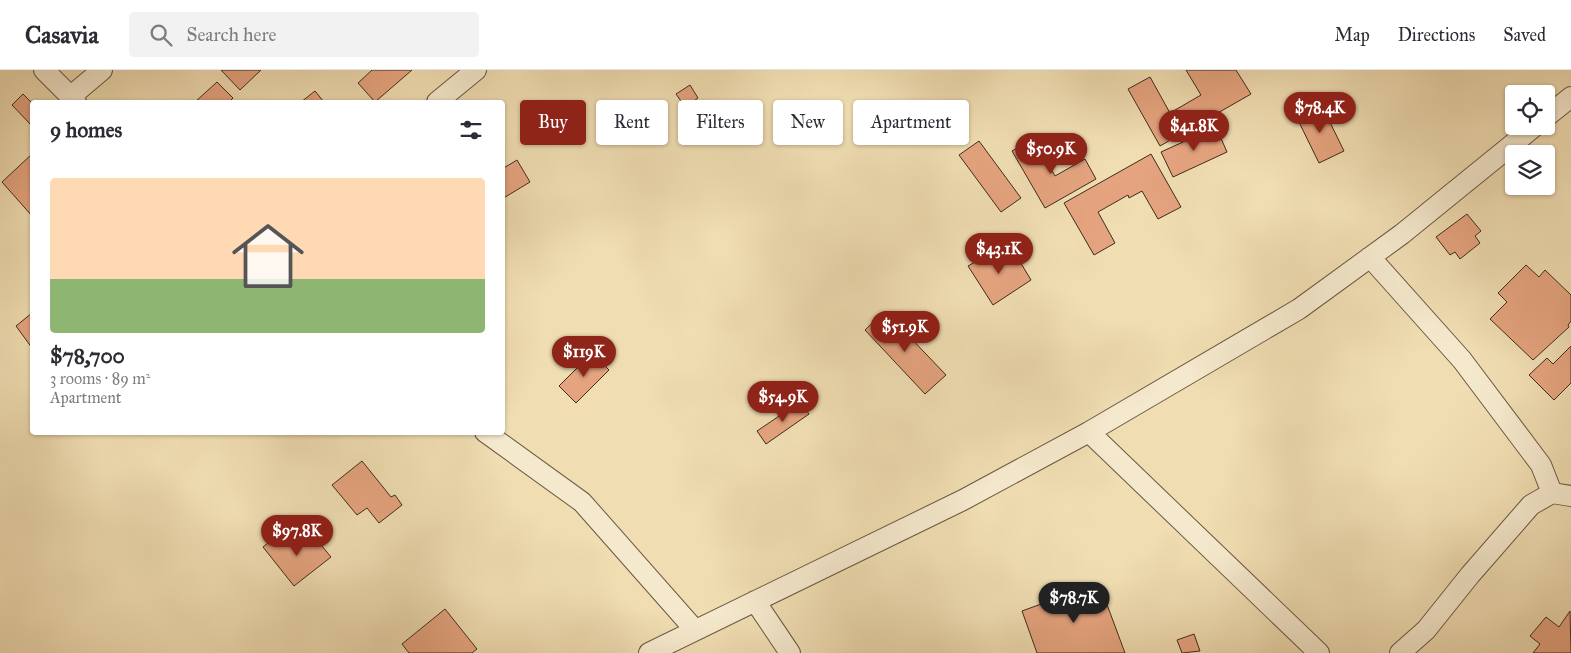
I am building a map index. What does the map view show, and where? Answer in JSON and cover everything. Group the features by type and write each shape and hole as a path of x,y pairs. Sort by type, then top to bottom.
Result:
{"street":[{"path":"44,70 73,100 102,70"},
{"path":"439,100 476,70"},
{"path":"1555,110 1571,97"},
{"path":"649,653 964,500 1089,432 1299,309 1402,234 1524,135"},
{"path":"1370,258 1462,360 1561,495 1531,505 1426,630 1400,653"},
{"path":"1089,432 1319,653"},
{"path":"489,435 582,502 695,630"},
{"path":"755,601 790,653"}],"building":[{"path":"221,70 261,70 240,90"},
{"path":"372,70 412,70 377,100 373,100 358,83"},
{"path":"1186,70 1236,70 1251,94 1160,146 1128,89 1150,77 1170,113 1201,95"},
{"path":"217,82 233,98 231,100 197,100"},
{"path":"690,85 698,98 695,100 680,100 676,94"},
{"path":"315,91 322,100 304,100"},
{"path":"23,94 30,101 30,124 12,105"},
{"path":"1321,104 1344,151 1319,163 1296,116"},
{"path":"1216,127 1227,152 1173,177 1161,152"},
{"path":"1034,139 1055,176 1085,159 1096,179 1045,208 1012,151"},
{"path":"979,141 1021,198 1001,212 959,155"},
{"path":"1151,154 1181,207 1158,219 1142,191 1129,198 1128,195 1098,212 1115,243 1094,255 1064,203"},
{"path":"30,156 30,214 2,182"},
{"path":"517,160 530,182 505,197 505,167"},
{"path":"1467,214 1481,231 1475,236 1480,243 1460,259 1455,252 1450,255 1436,237"},
{"path":"1000,247 1008,260 1016,255 1031,280 993,305 968,266"},
{"path":"1526,265 1539,277 1545,270 1571,295 1571,321 1568,325 1569,327 1533,360 1490,319 1507,302 1498,293"},
{"path":"885,311 946,375 925,394 865,330"},
{"path":"30,315 30,345 16,326"},
{"path":"1571,346 1571,383 1554,400 1529,375 1547,358 1553,364"},
{"path":"592,353 609,370 576,403 559,386"},
{"path":"800,402 809,414 766,444 757,431"},
{"path":"362,461 391,497 395,495 402,505 379,523 367,508 357,515 332,485"},
{"path":"282,532 295,547 312,534 331,557 294,586 263,547"},
{"path":"1099,583 1125,653 1037,653 1022,611"},
{"path":"445,609 477,649 472,653 409,653 402,644"},
{"path":"1570,611 1571,653 1533,653 1540,644 1530,636 1546,617 1559,627"},
{"path":"1194,634 1200,651 1182,653 1177,640"}]}
